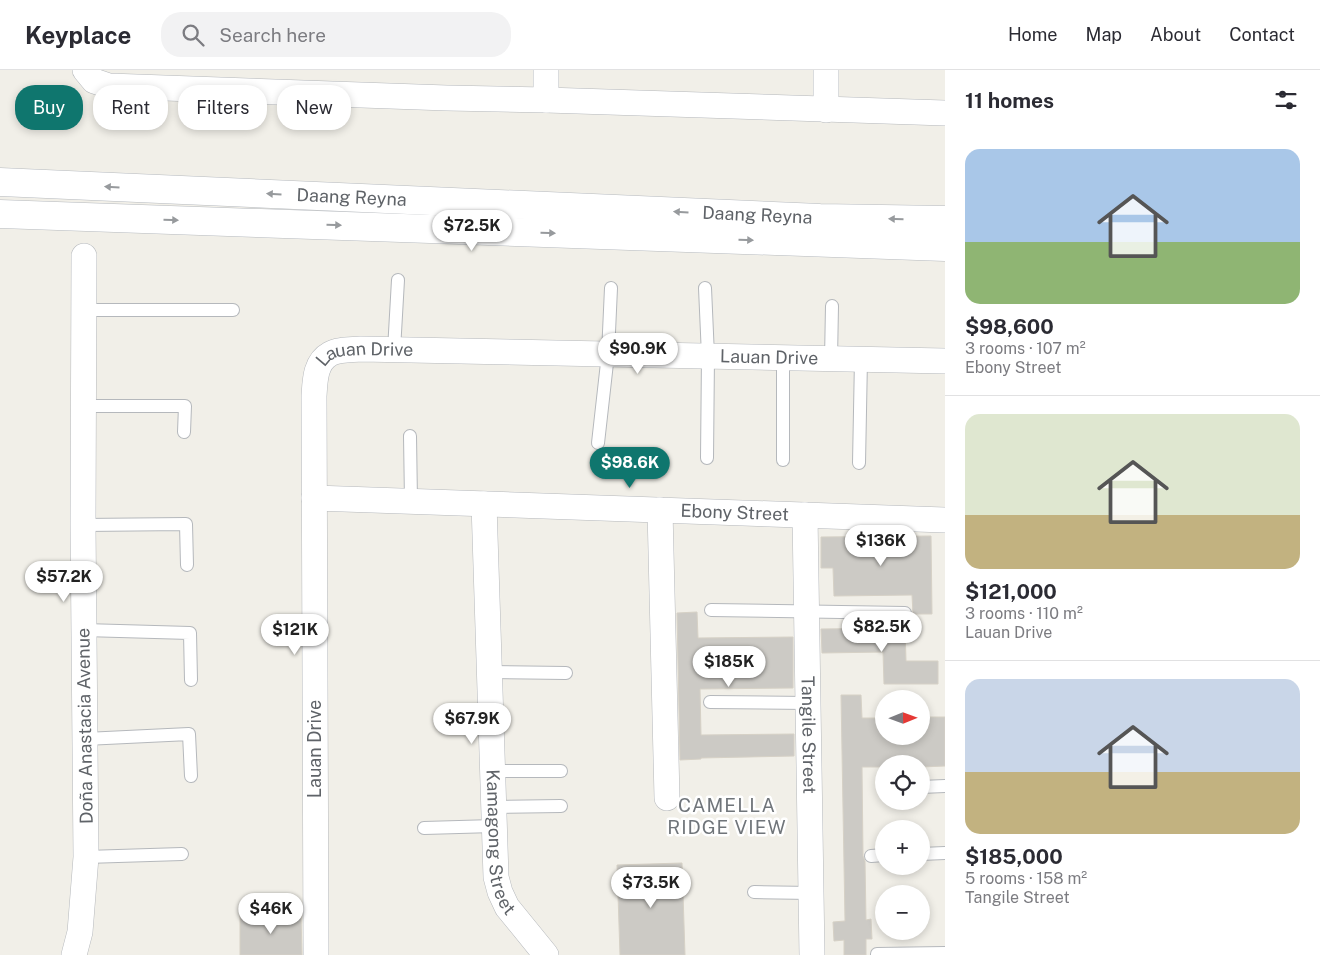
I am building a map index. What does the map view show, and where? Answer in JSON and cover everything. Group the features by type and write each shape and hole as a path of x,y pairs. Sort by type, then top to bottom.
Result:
{"main road":[{"name":"Daang Reyna","path":"0,182 810,217 945,220"},
{"path":"72,185 72,216"},
{"name":"Daang Reyna","path":"0,214 945,247"}],"street":[{"path":"85,70 94,81 109,86 945,113"},
{"path":"546,70 546,100"},
{"path":"826,70 826,110"},
{"name":"Doña Anastacia Avenue","path":"74,955 80,932 86,857 83,524 84,256"},
{"name":"Lauan Drive","path":"316,955 314,396 315,380 320,363 330,353 361,349 945,361"},
{"name":"Ebony Street","path":"314,498 945,520"},
{"name":"Kamagong Street","path":"484,504 496,877 506,907 546,955"},
{"path":"660,510 667,798"},
{"name":"Tangile Street","path":"806,515 812,955"}],"lane":[{"path":"394,350 398,280"},
{"path":"598,443 608,354 610,288"},
{"path":"705,288 708,356 707,458"},
{"path":"831,359 832,306"},
{"path":"83,310 233,310"},
{"path":"783,358 783,460"},
{"path":"859,463 861,360"},
{"path":"84,406 185,406 184,432"},
{"path":"410,436 411,501"},
{"path":"83,524 186,524 187,565"},
{"path":"711,610 906,613"},
{"path":"84,630 190,632 191,680"},
{"path":"490,672 566,673"},
{"path":"710,702 808,703"},
{"path":"86,739 189,734 190,776"},
{"path":"493,771 561,771"},
{"path":"930,787 945,786"},
{"path":"424,828 562,806"},
{"path":"930,854 945,853"},
{"path":"86,857 182,854"},
{"path":"754,892 811,892"},
{"path":"877,954 945,953"}],"building":[{"path":"931,536 932,614 913,614 912,595 834,596 833,568 821,568 821,537"},
{"path":"697,612 698,638 793,637 793,688 700,689 701,735 794,734 794,756 680,760 677,613"},
{"path":"905,628 906,661 938,661 938,684 884,684 883,652 822,653 821,629"},
{"path":"841,695 861,695 862,718 875,718 875,745 930,745 930,717 945,717 945,766 930,767 930,755 875,755 875,767 862,767 866,920 871,919 872,939 866,939 866,955 844,955 844,940 834,941 833,922 845,921"},
{"path":"682,863 685,955 620,955 617,865"},
{"path":"240,914 301,915 302,955 240,955"}],"district":[{"name":"CAMELLA RIDGE VIEW","path":"727,816"}]}
